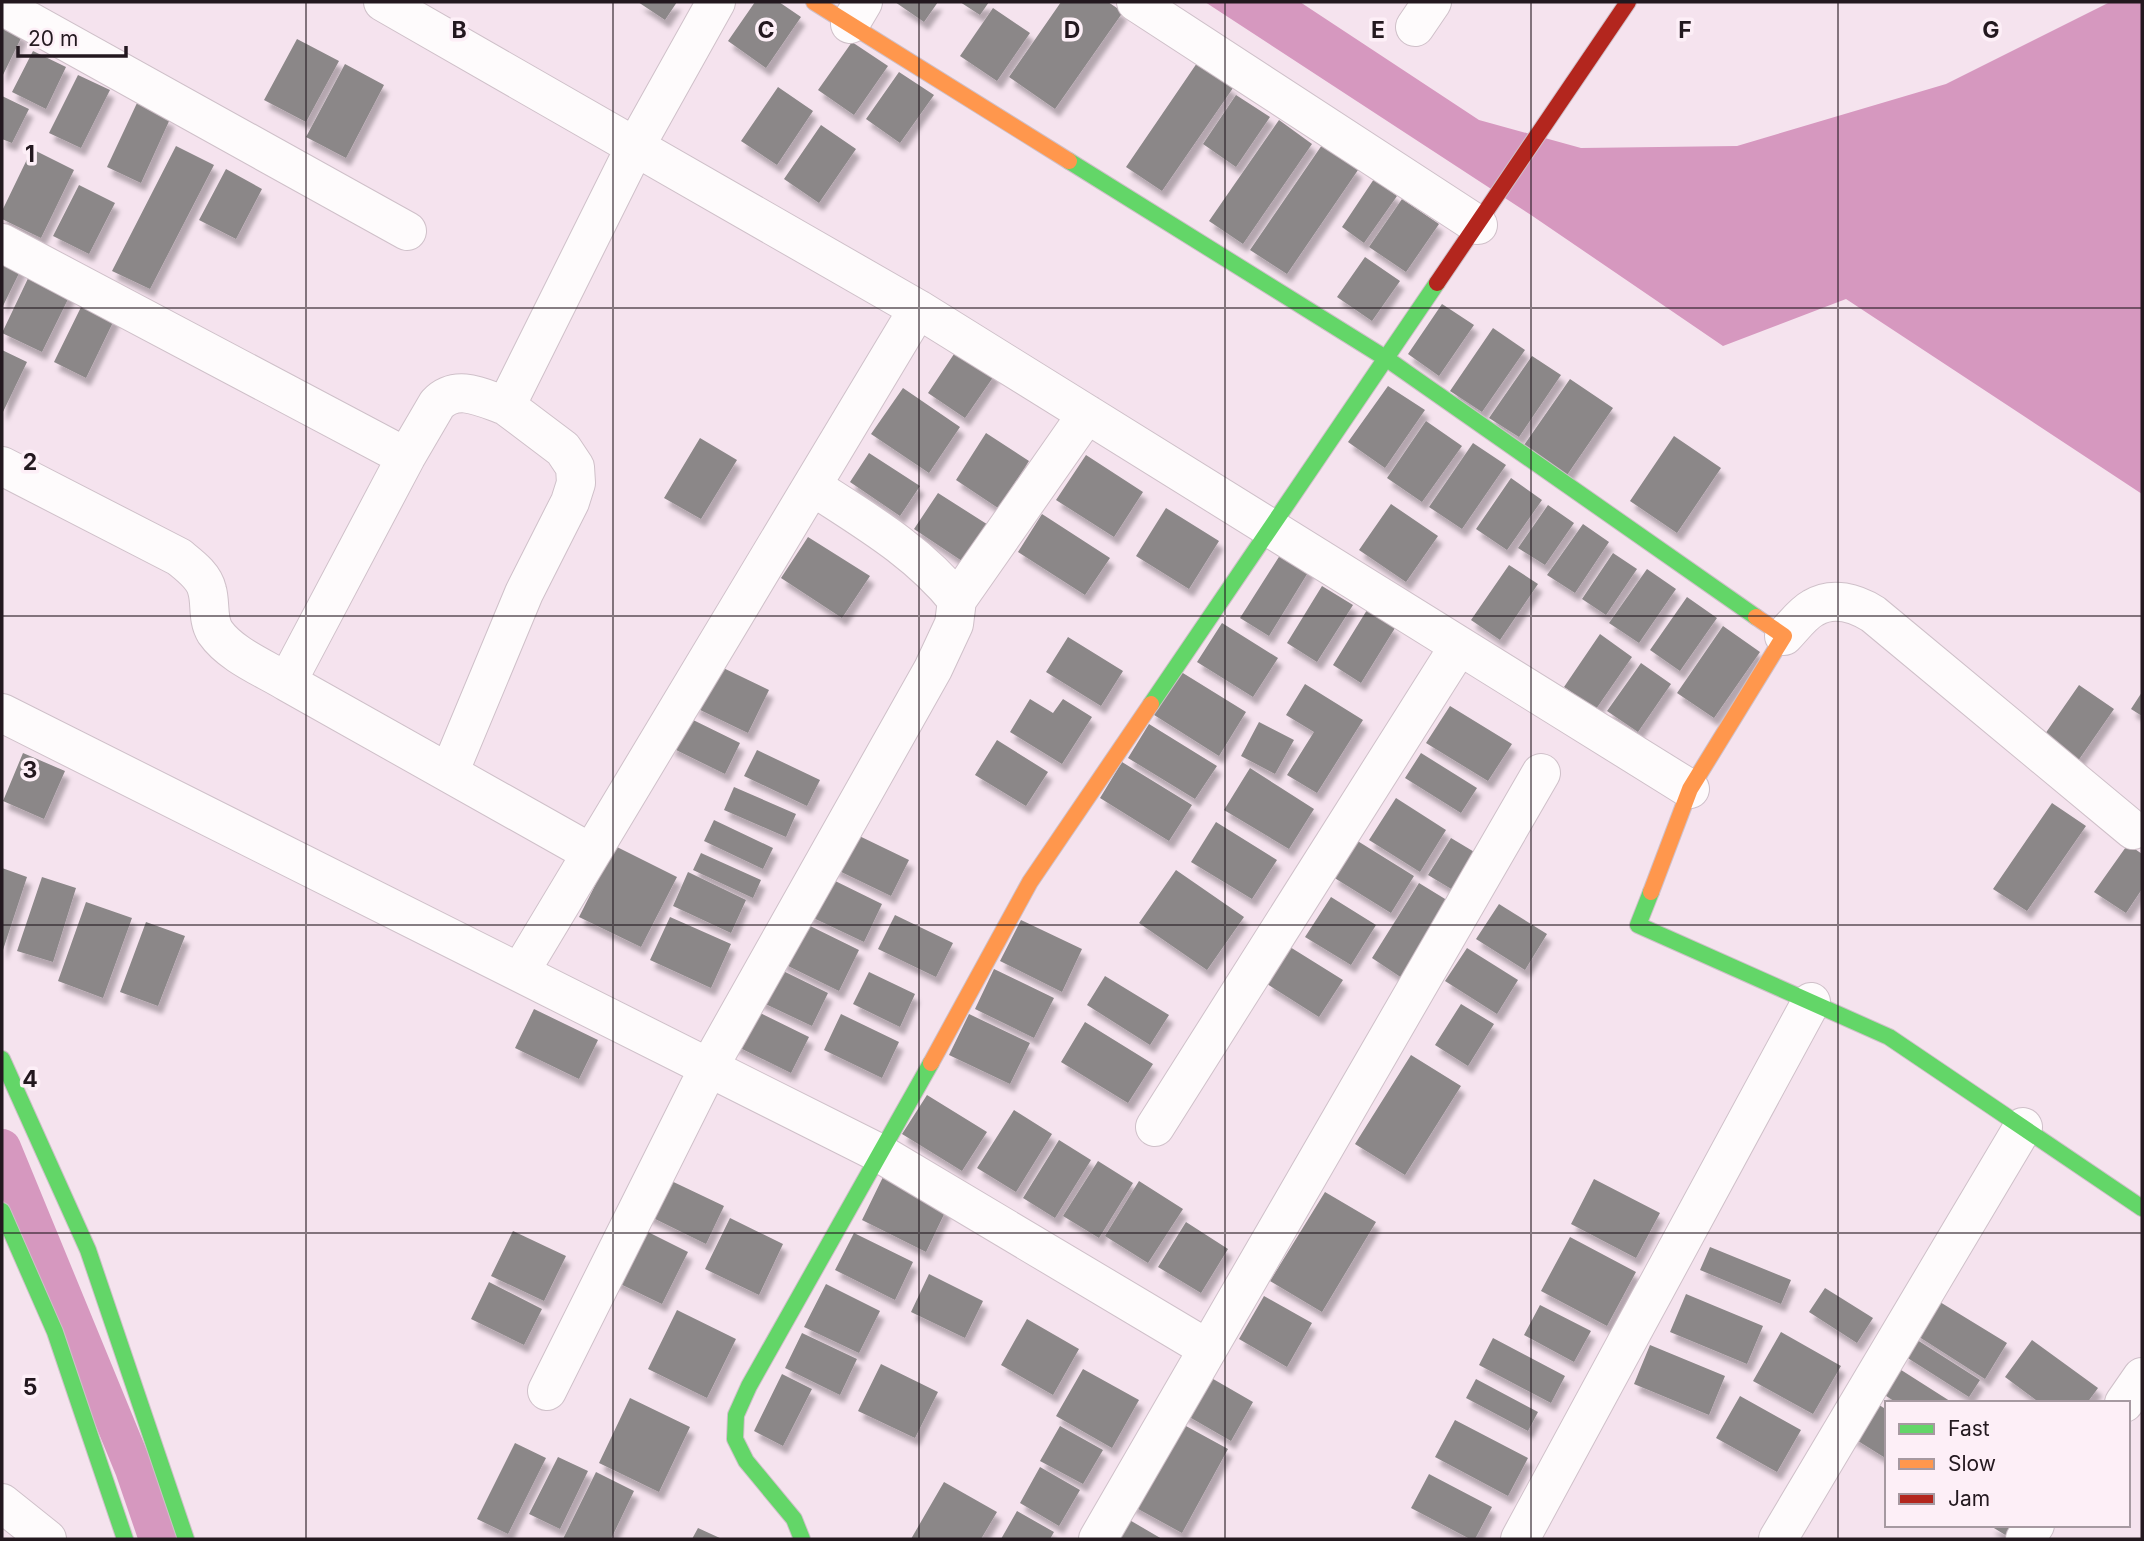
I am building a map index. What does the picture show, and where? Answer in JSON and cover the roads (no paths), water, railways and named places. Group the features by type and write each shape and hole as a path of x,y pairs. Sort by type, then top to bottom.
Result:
{"street":[{"path":"383,2 918,309 1690,789"},
{"path":"506,406 635,146 716,2"},
{"path":"814,2 856,13 1387,359 1784,636"},
{"path":"1136,2 1478,225"},
{"path":"802,1539 794,1519 746,1461 735,1439 736,1415 749,1386 881,1154 1030,882 1628,2"},
{"path":"2,6 407,230"},
{"path":"2,243 406,457"},
{"path":"520,972 918,309"},
{"path":"287,682 406,457 443,397 452,393 470,393 506,406 563,449 575,467 576,483 570,502 524,593 449,773"},
{"path":"547,1391 709,1067 933,669 954,624 957,600 1087,414"},
{"path":"2,466 179,557 197,572 207,588 214,631 233,650 591,853"},
{"path":"812,486 901,545 940,579 957,600"},
{"path":"2139,828 1873,614 1858,605 1842,601 1814,607 1784,636 1690,789 1638,925 1889,1037 2142,1208"},
{"path":"1155,1128 1459,646"},
{"path":"2,713 881,1154 1208,1349"},
{"path":"1098,1539 1541,772"},
{"path":"1520,1539 1811,1002"},
{"path":"2,1059 88,1250 186,1539"},
{"path":"1778,1539 2023,1127"},
{"path":"2,1211 55,1332 125,1539"},
{"path":"2125,1401 2142,1377"},
{"path":"2,1503 47,1539"}],"waterway":[{"path":"2,1148 134,1469 158,1539"}]}
